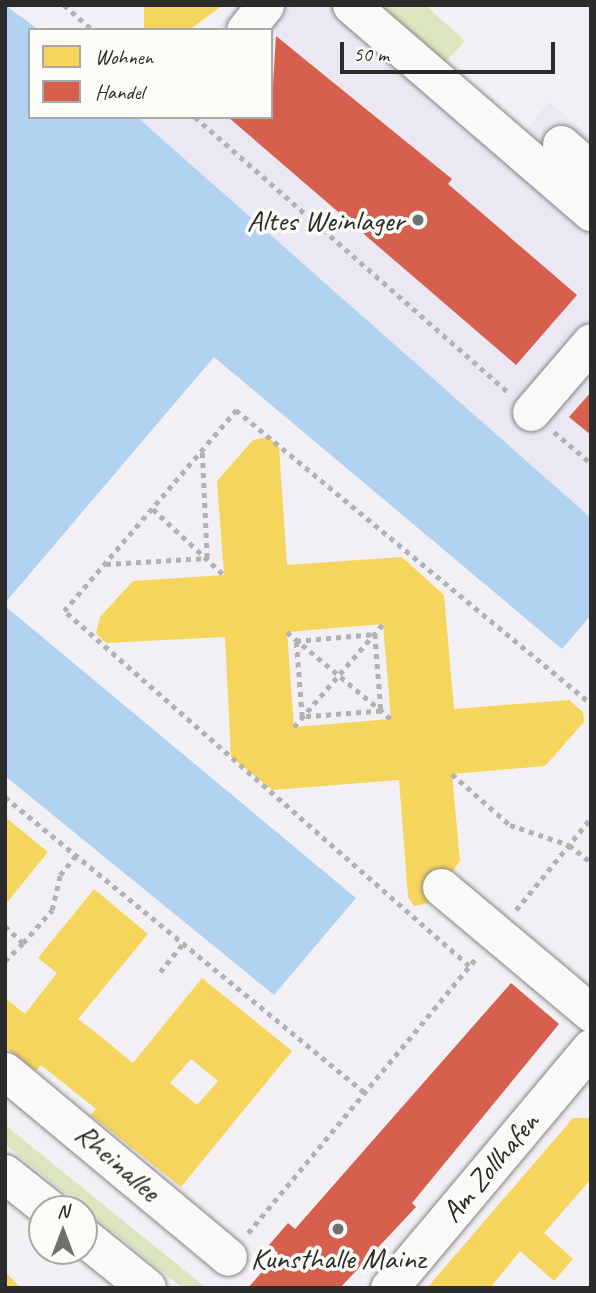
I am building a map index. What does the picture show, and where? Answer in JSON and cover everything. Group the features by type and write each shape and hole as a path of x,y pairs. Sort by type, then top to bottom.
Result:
{"main road":[{"path":"8,1182 28,1195"},
{"path":"98,1249 146,1288"}],"street":[{"path":"247,28 265,5"},
{"path":"351,5 591,212"},
{"path":"561,144 591,170"},
{"path":"531,412 591,342"},
{"path":"442,887 591,1013"},
{"name":"Am Zollhafen","path":"389,1288 591,1047"},
{"name":"Rheinallee","path":"5,1071 72,1123 228,1257"}],"path":[{"path":"64,5 91,28"},
{"path":"197,119 591,463"},
{"path":"469,966 64,611 236,410 591,704"},
{"path":"201,450 207,558"},
{"path":"153,509 224,575"},
{"path":"105,564 207,558"},
{"path":"424,577 430,570"},
{"path":"294,727 383,624"},
{"path":"287,632 391,719"},
{"path":"296,641 374,634"},
{"path":"374,634 381,710"},
{"path":"296,641 302,717"},
{"path":"302,717 381,710"},
{"path":"452,774 510,825 569,845 591,862"},
{"path":"5,797 365,1093"},
{"path":"228,1257 591,818"},
{"path":"5,961 52,910 60,875 76,855"},
{"path":"5,926 23,943"},
{"path":"160,972 183,944"}],"shaded area":[{"path":"237,5 351,5 514,145 549,102 591,137 591,518 139,119 273,119 273,28 218,28"}],"green space":[{"path":"373,5 425,5 465,41 442,66"},
{"path":"5,1125 91,1195 68,1195 5,1144"},
{"path":"98,1200 206,1288 182,1288 98,1220"}],"water":[{"path":"5,5 36,28 28,28 28,119 139,119 591,518 591,615 562,649 214,357 5,603"},
{"path":"5,606 356,898 274,995 5,776"}],"building: Wohnen":[{"path":"144,5 223,5 192,28 144,28"},
{"path":"268,437 279,447 287,565 402,557 444,595 454,709 569,700 583,712 584,722 545,766 452,774 460,861 429,903 414,906 408,897 399,780 272,790 231,757 225,637 106,643 96,633 100,617 133,581 224,575 217,481 253,440","holes":["383,624 391,719 294,727 287,632"]},
{"path":"5,817 48,852 5,905"},
{"path":"94,889 148,934 78,1019 133,1063 202,978 292,1051 181,1187 91,1115 96,1109 41,1065 36,1071 5,1047 5,998 25,1014 57,973 38,958","holes":["191,1059 218,1081 197,1105 170,1083"]},
{"path":"573,1118 591,1118 591,1179 544,1233 573,1259 554,1281 520,1251 490,1288 427,1288"},
{"path":"5,1272 21,1288 5,1288"}],"building: Handel":[{"name":"Altes Weinlager","path":"276,36 452,179 448,184 577,295 516,365 230,119 273,119"},
{"path":"591,392 591,435 569,417"},
{"path":"511,983 559,1024 412,1203 416,1207 340,1288 248,1288 278,1253 269,1245 288,1223 295,1229"}],"place":[{"name":"Altes Weinlager","path":"418,220"},
{"name":"Kunsthalle Mainz","path":"338,1229"}]}
